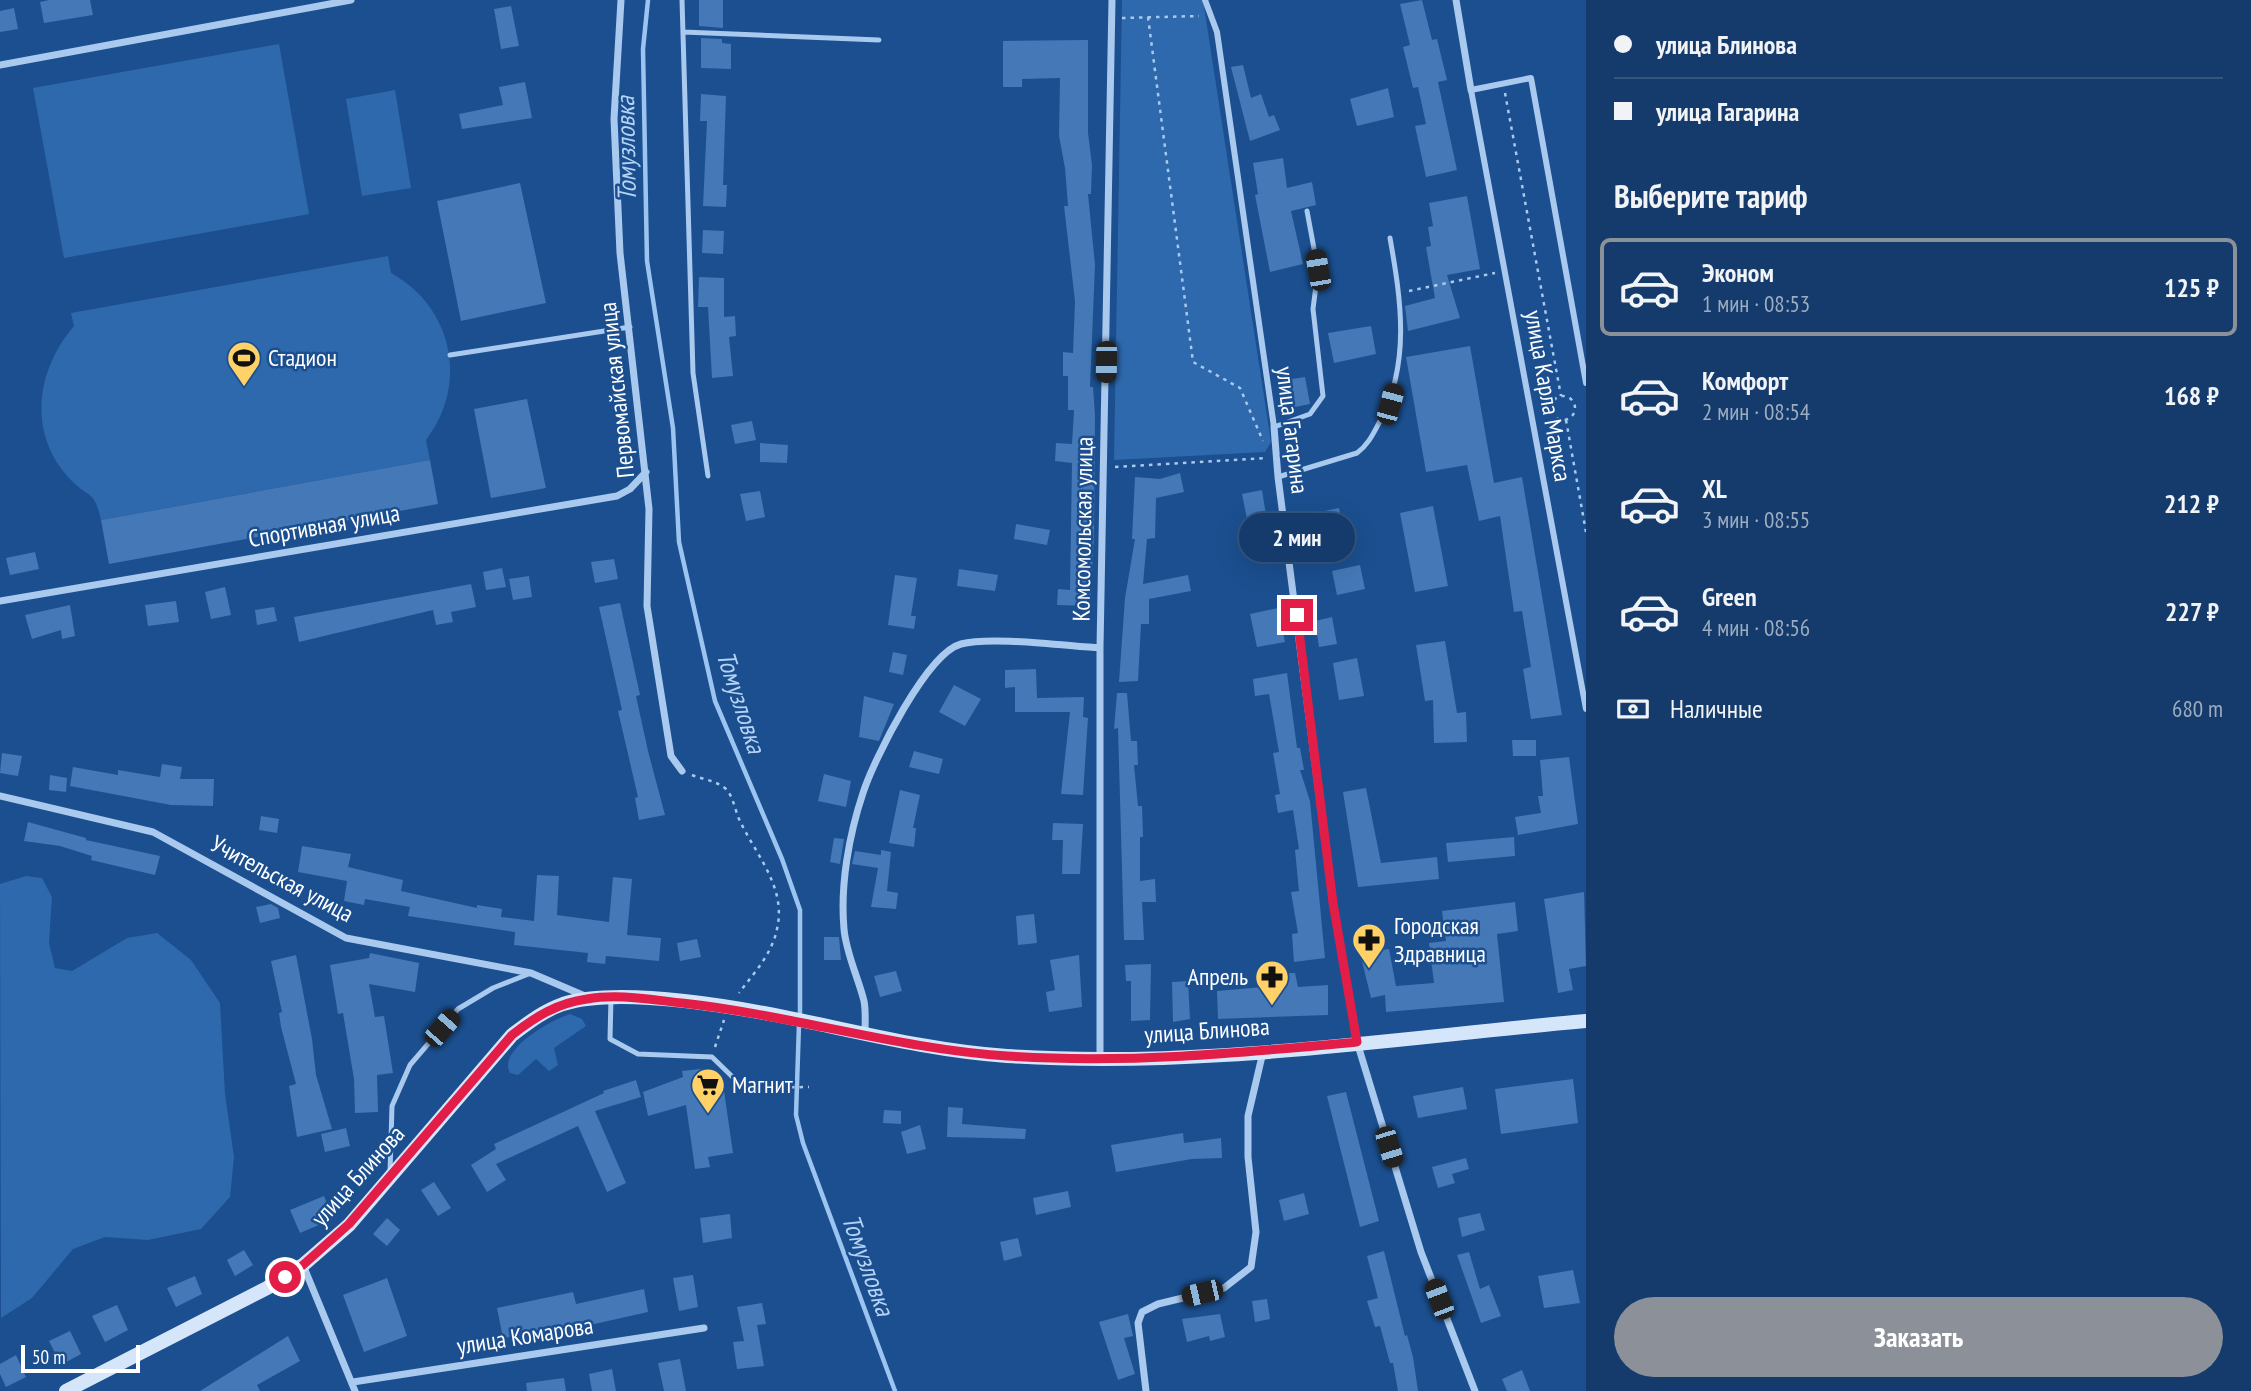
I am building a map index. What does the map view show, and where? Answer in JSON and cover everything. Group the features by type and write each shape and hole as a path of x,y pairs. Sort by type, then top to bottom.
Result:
{"main road":[{"name":"улица Блинова","path":"66,1391 267,1288 303,1265 349,1224 512,1035 536,1016 589,998 750,1011 1006,1056 1187,1058 1586,1021"}],"street":[{"path":"0,65 351,0"},
{"name":"Первомайская улица","path":"621,0 614,118 620,253 649,509 647,606 671,755 682,771"},
{"name":"Комсомольская улица","path":"1100,1058 1100,648 1112,0"},
{"name":"улица Гагарина","path":"1205,0 1217,32 1274,427 1278,477 1323,808 1333,903 1357,1042 1422,1252 1475,1391"},
{"name":"улица Карла Маркса","path":"1457,0 1471,90 1586,709"},
{"name":"улица Карла Маркса","path":"1471,90 1531,78 1586,383"},
{"name":"Спортивная улица","path":"0,601 617,496 630,489 646,472"},
{"path":"865,1033 864,1004 844,932 843,887 863,792 895,722 927,674 946,653 960,644 983,642 1100,648"},
{"name":"Учительская улица","path":"0,796 153,832 346,938 531,973 589,998"},
{"path":"1146,1391 1138,1323 1142,1312 1158,1304 1224,1288 1251,1267 1256,1232 1248,1157 1248,1116 1263,1051"},
{"path":"303,1265 355,1391"},
{"name":"улица Комарова","path":"353,1382 704,1328"}],"lane":[{"path":"682,0 693,373 708,475"},
{"path":"683,32 880,40"},
{"path":"1274,427 1310,414 1319,406 1323,396 1313,309 1318,270 1307,211"},
{"path":"1278,477 1339,461 1367,446 1390,404 1401,351 1399,293 1390,238"},
{"path":"450,355 630,327"},
{"path":"390,1174 392,1105 410,1065 458,1009 492,988 531,973"},
{"path":"611,998 610,1039 638,1054 712,1057 746,1090"}],"path":[{"path":"1113,19 1209,15"},
{"path":"1148,18 1193,362 1240,388 1258,436 1276,457"},
{"path":"1503,83 1561,396"},
{"path":"1399,293 1505,271"},
{"path":"1561,396 1570,398 1575,406 1573,415 1566,420 1556,418 1551,410 1553,401 1561,396"},
{"path":"1566,420 1586,532"},
{"path":"1104,467 1276,457"},
{"path":"682,771 711,779 729,791 740,821 766,863 778,900 778,925 772,948 728,1008 712,1057"},
{"path":"764,1087 810,1087"}],"shaded area":[{"path":"1122,0 1203,0 1271,442 1265,452 1114,460"},
{"path":"279,44 309,214 64,258 33,88"},
{"path":"395,90 411,188 362,196 346,99"},
{"path":"388,256 391,273 412,288 429,306 441,326 448,348 450,372 447,395 439,418 426,440 430,460 101,520 93,499 70,479 56,461 42,422 42,402 51,362 74,326 71,313"},
{"path":"26,876 42,878 52,897 49,943 55,968 72,971 127,938 157,933 191,960 220,1003 225,1094 234,1157 230,1197 201,1229 148,1240 105,1237 73,1249 32,1298 1,1318 0,884"},
{"path":"570,1014 582,1019 586,1026 554,1048 558,1065 549,1071 536,1059 518,1075 510,1073 508,1064 518,1046 539,1029"}],"building":[{"path":"90,0 93,15 44,23 40,2"},
{"path":"699,0 723,0 723,28 699,26"},
{"path":"1422,0 1432,40 1437,39 1447,80 1438,82 1457,170 1426,177 1415,126 1426,124 1418,87 1413,88 1403,47 1410,45 1400,4"},
{"path":"511,6 519,46 501,49 494,9"},
{"path":"14,8 18,29 0,32 0,11"},
{"path":"701,38 722,39 722,43 731,44 731,69 701,68"},
{"path":"1088,40 1088,133 1092,165 1091,194 1088,194 1095,265 1090,387 1093,387 1095,415 1094,535 1090,606 1057,605 1058,589 1070,590 1072,463 1055,461 1056,443 1072,444 1074,410 1068,410 1068,376 1063,376 1063,352 1073,353 1075,301 1064,206 1068,206 1065,168 1059,136 1060,78 1022,79 1022,87 1003,87 1003,41"},
{"path":"1243,65 1251,98 1261,94 1269,117 1274,115 1280,130 1250,141 1231,67"},
{"path":"525,82 532,118 462,129 459,114 503,105 499,87"},
{"path":"1388,88 1394,117 1357,126 1350,99"},
{"path":"701,94 726,96 723,185 727,185 726,207 703,206 707,121 700,121"},
{"path":"1283,158 1287,188 1312,182 1316,205 1291,211 1303,264 1270,272 1255,195 1258,194 1253,163"},
{"path":"520,183 546,303 461,321 437,201"},
{"path":"1467,196 1480,269 1447,275 1460,318 1408,331 1405,306 1435,298 1426,247 1431,246 1428,227 1433,226 1429,203"},
{"path":"703,230 724,231 723,254 702,253"},
{"path":"699,277 724,278 724,317 735,316 736,336 729,337 733,376 712,378 708,307 698,307"},
{"path":"1371,326 1376,354 1334,363 1328,333"},
{"path":"1470,346 1494,483 1522,477 1562,715 1531,719 1523,669 1531,667 1522,611 1514,612 1500,516 1479,521 1467,465 1426,472 1406,357"},
{"path":"1305,377 1310,404 1290,408 1285,380"},
{"path":"527,399 546,488 491,498 474,409"},
{"path":"752,421 756,440 735,444 731,425"},
{"path":"760,443 788,445 787,463 760,462"},
{"path":"430,460 438,504 109,564 101,520"},
{"path":"1180,473 1184,492 1156,498 1155,538 1147,539 1143,584 1188,575 1191,591 1149,599 1149,624 1141,624 1138,681 1119,682 1125,598 1135,539 1132,539 1135,477 1160,479"},
{"path":"1262,490 1266,515 1247,519 1242,494"},
{"path":"760,491 765,517 746,521 740,494"},
{"path":"1433,506 1448,586 1415,592 1400,513"},
{"path":"1339,508 1344,532 1306,540 1301,516"},
{"path":"1016,524 1050,530 1047,545 1014,539"},
{"path":"35,552 39,569 10,575 6,558"},
{"path":"614,559 618,579 595,583 591,562"},
{"path":"1360,565 1365,589 1337,595 1332,571"},
{"path":"502,568 506,587 486,590 483,572"},
{"path":"959,569 998,575 995,591 957,586"},
{"path":"895,575 917,578 911,616 916,616 914,629 888,625"},
{"path":"529,576 532,597 513,600 509,579"},
{"path":"471,584 476,607 451,612 453,622 436,625 433,610 299,642 294,617"},
{"path":"225,587 231,615 211,619 205,592"},
{"path":"176,601 179,622 148,626 145,605"},
{"path":"620,603 640,695 636,696 665,815 639,820 635,798 638,797 618,711 622,710 599,607"},
{"path":"70,605 75,636 62,639 61,630 32,639 25,615"},
{"path":"274,607 277,621 257,625 255,610"},
{"path":"1278,608 1285,642 1257,647 1250,614"},
{"path":"1332,617 1337,644 1319,647 1315,621"},
{"path":"1445,641 1457,713 1466,712 1467,742 1434,743 1433,700 1425,701 1416,645"},
{"path":"893,652 907,655 903,675 889,672"},
{"path":"1357,658 1364,696 1339,700 1333,663"},
{"path":"1036,669 1037,698 1084,697 1083,717 1088,718 1083,795 1061,794 1070,712 1015,712 1015,687 1005,688 1005,670"},
{"path":"1287,673 1297,748 1300,748 1304,770 1300,770 1310,801 1325,958 1294,962 1292,934 1298,933 1291,892 1299,891 1295,850 1299,849 1293,810 1278,813 1275,795 1280,794 1273,753 1279,752 1269,694 1255,696 1253,679"},
{"path":"954,685 981,699 965,726 939,712"},
{"path":"1117,693 1127,693 1131,741 1137,741 1138,765 1134,765 1138,806 1142,806 1143,837 1140,837 1140,881 1155,879 1156,902 1142,902 1144,940 1124,940 1118,728 1114,729"},
{"path":"864,696 894,704 879,741 859,737"},
{"path":"1512,740 1536,740 1536,756 1513,756"},
{"path":"914,751 943,759 939,774 909,767"},
{"path":"2,753 22,756 18,776 0,773"},
{"path":"1569,757 1578,824 1518,835 1515,817 1541,813 1538,796 1543,796 1540,760"},
{"path":"162,764 182,767 180,779 214,779 213,806 171,805 70,786 73,767 118,775 118,770 160,777"},
{"path":"824,774 851,781 846,807 818,801"},
{"path":"50,775 67,778 66,792 49,790"},
{"path":"1366,788 1381,863 1437,857 1439,879 1358,887 1343,792"},
{"path":"900,790 920,795 913,828 916,828 914,847 889,843"},
{"path":"261,816 279,819 277,833 259,830"},
{"path":"28,822 86,840 160,856 155,875 91,860 92,856 60,846 24,841"},
{"path":"1053,823 1083,824 1080,874 1062,874 1063,840 1052,840"},
{"path":"1514,837 1515,856 1448,862 1446,843"},
{"path":"834,838 844,839 840,864 830,862"},
{"path":"302,846 351,854 348,867 403,880 401,891 477,908 477,905 502,909 501,917 534,921 537,875 559,876 557,915 609,922 613,877 632,879 627,935 661,938 659,961 606,956 605,964 587,962 588,953 514,945 515,932 408,916 410,907 365,899 364,905 344,901 347,881 298,872"},
{"path":"881,850 891,852 887,891 898,893 896,909 871,907 878,868 852,864 855,851 881,855"},
{"path":"1584,892 1586,966 1569,969 1573,990 1558,993 1544,899"},
{"path":"1515,902 1518,931 1497,934 1504,1002 1386,1012 1385,995 1371,998 1360,953 1389,949 1396,986 1434,983 1429,943 1446,941 1442,911"},
{"path":"271,904 278,908 280,918 260,923 256,907"},
{"path":"1034,914 1037,943 1018,945 1016,916"},
{"path":"824,937 839,937 841,960 824,960"},
{"path":"697,939 701,957 680,961 677,943"},
{"path":"370,953 419,963 415,992 369,984 375,1017 384,1016 393,1073 377,1075 378,1112 355,1113 354,1079 343,1013 338,1014 330,965 369,958"},
{"path":"296,955 316,1075 332,1129 297,1137 289,1086 296,1084 281,1027 279,1013 282,1012 271,961"},
{"path":"1079,955 1082,1007 1049,1012 1046,992 1055,990 1050,960"},
{"path":"1151,964 1150,1020 1131,1021 1131,981 1126,981 1125,965"},
{"path":"896,971 902,991 880,997 874,976"},
{"path":"1295,973 1298,987 1328,985 1328,1015 1218,1019 1217,991 1263,987 1264,974"},
{"path":"1188,981 1190,1019 1173,1022 1172,982"},
{"name":"Магнит","path":"709,1068 722,1077 733,1153 708,1157 710,1167 695,1169 686,1105 648,1116 643,1092 683,1077 682,1071"},
{"path":"1573,1079 1578,1123 1501,1134 1495,1089"},
{"path":"636,1080 641,1097 595,1111 626,1183 607,1192 578,1126 496,1164 506,1180 487,1192 471,1165 496,1149 494,1144 604,1093 603,1091"},
{"path":"1463,1087 1467,1109 1418,1118 1413,1096"},
{"path":"1346,1092 1379,1221 1360,1227 1327,1096"},
{"path":"948,1107 963,1108 962,1124 1026,1129 1025,1139 947,1137"},
{"path":"884,1110 901,1111 901,1124 883,1123"},
{"path":"920,1125 926,1149 907,1154 901,1132"},
{"path":"346,1128 350,1146 325,1152 321,1134"},
{"path":"1183,1133 1184,1143 1221,1138 1222,1158 1192,1159 1116,1172 1111,1145"},
{"path":"1466,1158 1469,1169 1452,1174 1455,1183 1438,1188 1432,1167"},
{"path":"434,1182 451,1208 438,1216 421,1190"},
{"path":"1068,1191 1071,1207 1036,1215 1033,1198"},
{"path":"1304,1193 1309,1214 1284,1221 1279,1200"},
{"path":"324,1196 333,1219 300,1233 290,1210"},
{"path":"1480,1213 1485,1230 1462,1237 1458,1218"},
{"path":"730,1214 732,1238 703,1243 700,1218"},
{"path":"387,1218 400,1230 387,1246 373,1234"},
{"path":"1018,1238 1022,1256 1004,1261 1000,1242"},
{"path":"244,1250 253,1265 235,1276 227,1260"},
{"path":"1384,1251 1405,1336 1407,1335 1413,1357 1418,1391 1398,1391 1393,1363 1390,1363 1380,1326 1375,1327 1367,1301 1378,1298 1367,1256"},
{"path":"1469,1252 1480,1289 1489,1285 1501,1316 1481,1323 1457,1255"},
{"path":"1573,1270 1580,1303 1544,1308 1538,1276"},
{"path":"693,1275 698,1307 679,1311 673,1278"},
{"path":"195,1276 202,1294 176,1307 167,1288"},
{"path":"387,1278 407,1336 364,1352 343,1295"},
{"path":"644,1289 648,1312 590,1325 503,1338 497,1308 573,1292 576,1304"},
{"path":"1267,1299 1270,1319 1255,1322 1252,1301"},
{"path":"762,1303 766,1324 757,1325 764,1366 737,1369 733,1342 744,1341 737,1307"},
{"path":"117,1305 128,1330 105,1342 92,1316"},
{"path":"1128,1314 1133,1336 1124,1338 1135,1374 1118,1380 1099,1322"},
{"path":"1220,1314 1225,1337 1210,1341 1209,1336 1187,1342 1182,1319"},
{"path":"70,1331 81,1354 61,1365 49,1341"},
{"path":"288,1336 300,1361 257,1385 260,1391 200,1391"},
{"path":"16,1355 26,1377 6,1387 0,1374 0,1364"},
{"path":"680,1359 686,1391 664,1391 658,1363"},
{"path":"612,1369 616,1391 592,1391 589,1374"},
{"path":"1522,1370 1530,1391 1507,1391 1502,1379"},
{"path":"564,1378 566,1391 527,1391 526,1383"}],"waterway":[{"name":"Томузловка","path":"648,0 643,49 647,261 673,428 679,542 715,701 782,859 800,910 800,1016"},
{"name":"Томузловка","path":"799,1024 796,1115 803,1143 895,1391"}],"place":[{"name":"Стадион","path":"244,388"},
{"name":"Городская Здравница","path":"1369,970"},
{"name":"Апрель","path":"1272,1007"},
{"name":"Магнит","path":"708,1115"}],"route":[{"path":"285,1277 303,1265 349,1224 512,1035 536,1016 562,1004 589,998 634,998 750,1011 938,1047 1006,1056 1187,1058 1357,1042 1333,903 1297,615"}]}
